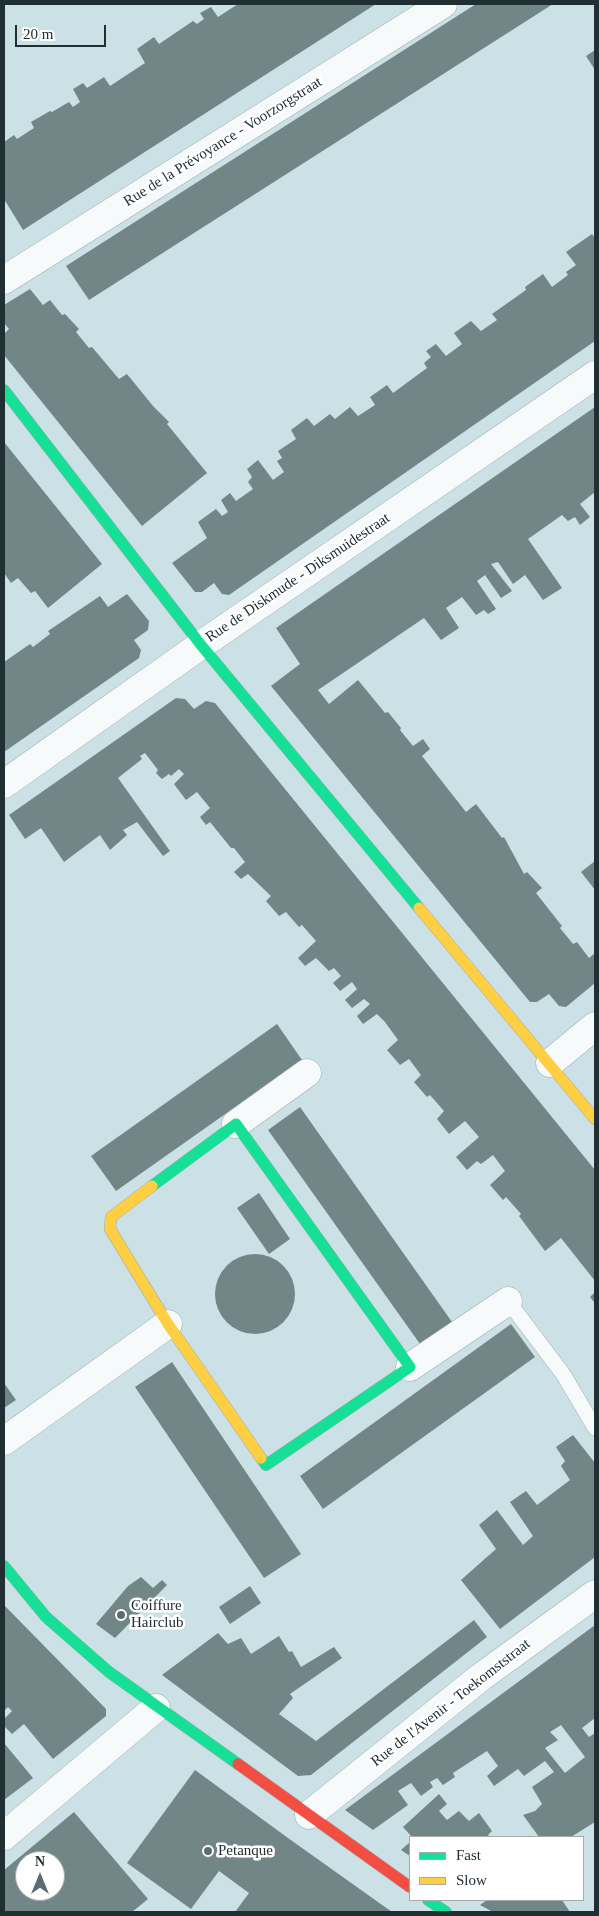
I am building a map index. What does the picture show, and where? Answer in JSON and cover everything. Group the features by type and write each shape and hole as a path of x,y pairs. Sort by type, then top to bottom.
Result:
{"street":[{"name":"Rue de la Prévoyance - Voorzorgstraat","path":"4,280 442,4"},
{"name":"Rue de Diskmude - Diksmuidestraat","path":"4,784 200,645 595,375"},
{"path":"4,390 200,645 550,1063 595,1120"},
{"path":"550,1063 595,1026"},
{"path":"307,1073 111,1217 110,1229 112,1236 168,1324 266,1465 508,1300"},
{"path":"236,1124 410,1367"},
{"path":"4,1440 168,1324"},
{"path":"4,1566 46,1618 109,1672 156,1708 409,1886"},
{"name":"Rue de l'Avenir - Toekomststraat","path":"308,1815 481,1677 595,1594"},
{"path":"4,1836 156,1708"},
{"path":"430,1901 446,1912"}],"lane":[{"path":"508,1300 563,1374 595,1428"}],"building":[{"path":"238,4 376,4 23,230 4,199 4,142 14,135 17,139 34,128 31,122 50,111 52,112 69,102 73,107 80,102 73,89 83,83 87,88 104,77 110,86 145,63 137,49 154,37 159,44 193,21 197,24 204,19 200,13 211,7 218,17"},
{"path":"476,4 553,4 89,300 66,266"},
{"path":"595,50 595,70 586,56"},
{"path":"592,234 595,238 595,341 229,595 222,594 214,583 202,592 195,592 172,563 207,538 198,522 216,509 222,516 228,512 221,500 230,493 236,501 253,489 248,482 252,477 247,469 258,460 273,480 284,472 277,461 282,458 278,451 296,439 291,430 307,418 314,426 330,414 335,419 350,407 358,416 375,405 370,397 387,385 393,393 427,368 424,363 431,357 426,351 436,344 446,356 462,344 454,333 471,321 481,331 497,320 492,314 526,290 525,287 543,274 552,287 568,275 566,272 576,265 566,252"},
{"path":"30,289 43,305 50,300 62,315 65,314 79,329 76,332 89,348 92,347 119,379 127,374 153,406 169,422 167,424 207,473 142,526 4,355 4,334 9,329 4,323 4,305"},
{"path":"595,407 595,492 580,504 590,517 580,525 575,517 568,521 562,515 528,539 562,588 543,600 525,575 513,584 498,562 491,564 512,591 501,598 485,575 477,581 496,609 488,614 484,610 476,615 462,597 446,608 459,628 441,640 424,618 318,690 329,704 358,680 385,713 388,712 413,746 423,739 430,749 422,756 466,812 476,804 502,838 504,837 524,874 527,872 542,888 536,893 562,926 560,928 573,944 577,942 589,958 595,953 595,983 566,1007 559,1006 549,994 537,1002 530,1002 271,686 300,664 276,628"},
{"path":"4,442 102,564 48,608 35,591 31,593 18,578 11,583 4,573"},
{"path":"127,594 149,621 148,630 134,640 141,650 139,658 4,752 4,662 30,644 33,647 50,634 48,631 100,596 108,607"},
{"path":"176,698 185,699 194,709 206,701 215,703 595,1170 595,1281 561,1238 545,1251 519,1216 521,1214 506,1197 503,1200 490,1185 505,1171 493,1155 481,1164 477,1161 467,1170 456,1157 479,1137 465,1121 449,1134 437,1119 444,1111 430,1095 427,1097 414,1082 421,1075 409,1059 400,1065 387,1050 398,1040 385,1022 377,1014 363,1024 357,1016 370,1004 364,999 352,1008 345,1000 357,989 352,982 340,991 333,983 341,976 334,968 329,971 316,958 305,966 298,958 316,941 302,925 299,927 286,912 279,916 266,901 271,896 248,874 241,879 234,872 245,862 210,822 206,825 200,817 210,808 197,792 186,800 174,784 184,774 179,769 171,776 169,774 162,779 156,773 158,770 145,753 140,756 142,759 118,778 170,851 163,856 137,822 123,830 127,835 110,850 100,835 64,862 41,828 25,839 9,815"},
{"path":"595,861 595,890 581,872"},
{"path":"277,1024 302,1060 116,1191 91,1156"},
{"path":"300,1107 452,1322 420,1344 268,1130"},
{"path":"259,1193 290,1239 269,1254 237,1208"},
{"path":"255,1254 270,1257 283,1266 292,1279 295,1294 292,1309 283,1322 270,1331 255,1334 240,1331 227,1322 218,1309 215,1294 218,1279 227,1266 240,1257"},
{"path":"595,1292 595,1303 590,1297"},
{"path":"511,1324 535,1357 323,1509 300,1476"},
{"path":"172,1362 301,1554 264,1578 135,1387"},
{"path":"4,1383 16,1400 4,1408"},
{"path":"573,1435 595,1463 595,1557 500,1629 461,1580 496,1549 479,1525 497,1510 523,1545 533,1536 510,1502 526,1491 537,1505 570,1480 561,1466 565,1461 556,1447"},
{"name":"Coiffure Hairclub","path":"141,1577 153,1588 162,1580 167,1585 115,1638 96,1624 128,1586"},
{"path":"250,1586 261,1603 230,1624 219,1607"},
{"path":"4,1605 106,1709 106,1716 53,1759 24,1724 12,1734 4,1726 4,1719 12,1711 8,1707 4,1711"},
{"path":"474,1620 487,1637 311,1775 298,1776 162,1675 218,1633 228,1644 241,1638 251,1654 279,1636 289,1652 292,1651 301,1667 334,1647 342,1658 290,1694 293,1698 279,1714 316,1741"},
{"path":"595,1625 595,1718 582,1728 589,1737 595,1733 595,1822 573,1836 538,1836 523,1815 535,1811 542,1804 532,1787 554,1772 545,1761 524,1776 518,1769 494,1786 487,1776 498,1766 487,1751 453,1773 455,1777 443,1785 437,1778 430,1782 433,1787 421,1796 411,1783 398,1791 408,1805 373,1830 345,1810","holes":["561,1725 585,1757 565,1773 545,1748 558,1740 550,1732"]},
{"path":"4,1743 33,1778 4,1800"},
{"name":"Petanque","path":"195,1770 392,1912 235,1912 249,1893 219,1871 191,1909 127,1863"},
{"path":"439,1794 447,1804 439,1811 447,1820 459,1811 469,1821 479,1813 492,1831 489,1836 411,1836 403,1827"},
{"path":"74,1812 148,1899 132,1912 4,1912 4,1870 15,1861 15,1901 65,1901 65,1851 27,1851"},
{"path":"409,1843 409,1855 401,1850"},
{"path":"486,1901 563,1901 570,1912 493,1912 480,1905"}],"traffic: fast":[{"path":"4,390 201,645 419,908"},
{"path":"236,1124 410,1367 266,1465 261,1458"},
{"path":"152,1186 236,1124"},
{"path":"4,1566 46,1617 109,1672 238,1764"},
{"path":"430,1901 446,1912"}],"traffic: slow":[{"path":"419,908 595,1119"},
{"path":"152,1186 111,1217 110,1229 168,1324 261,1458"}],"traffic: jam":[{"path":"238,1764 409,1886"}],"place":[{"name":"Coiffure Hairclub","path":"121,1615"},
{"name":"Petanque","path":"208,1851"}]}
